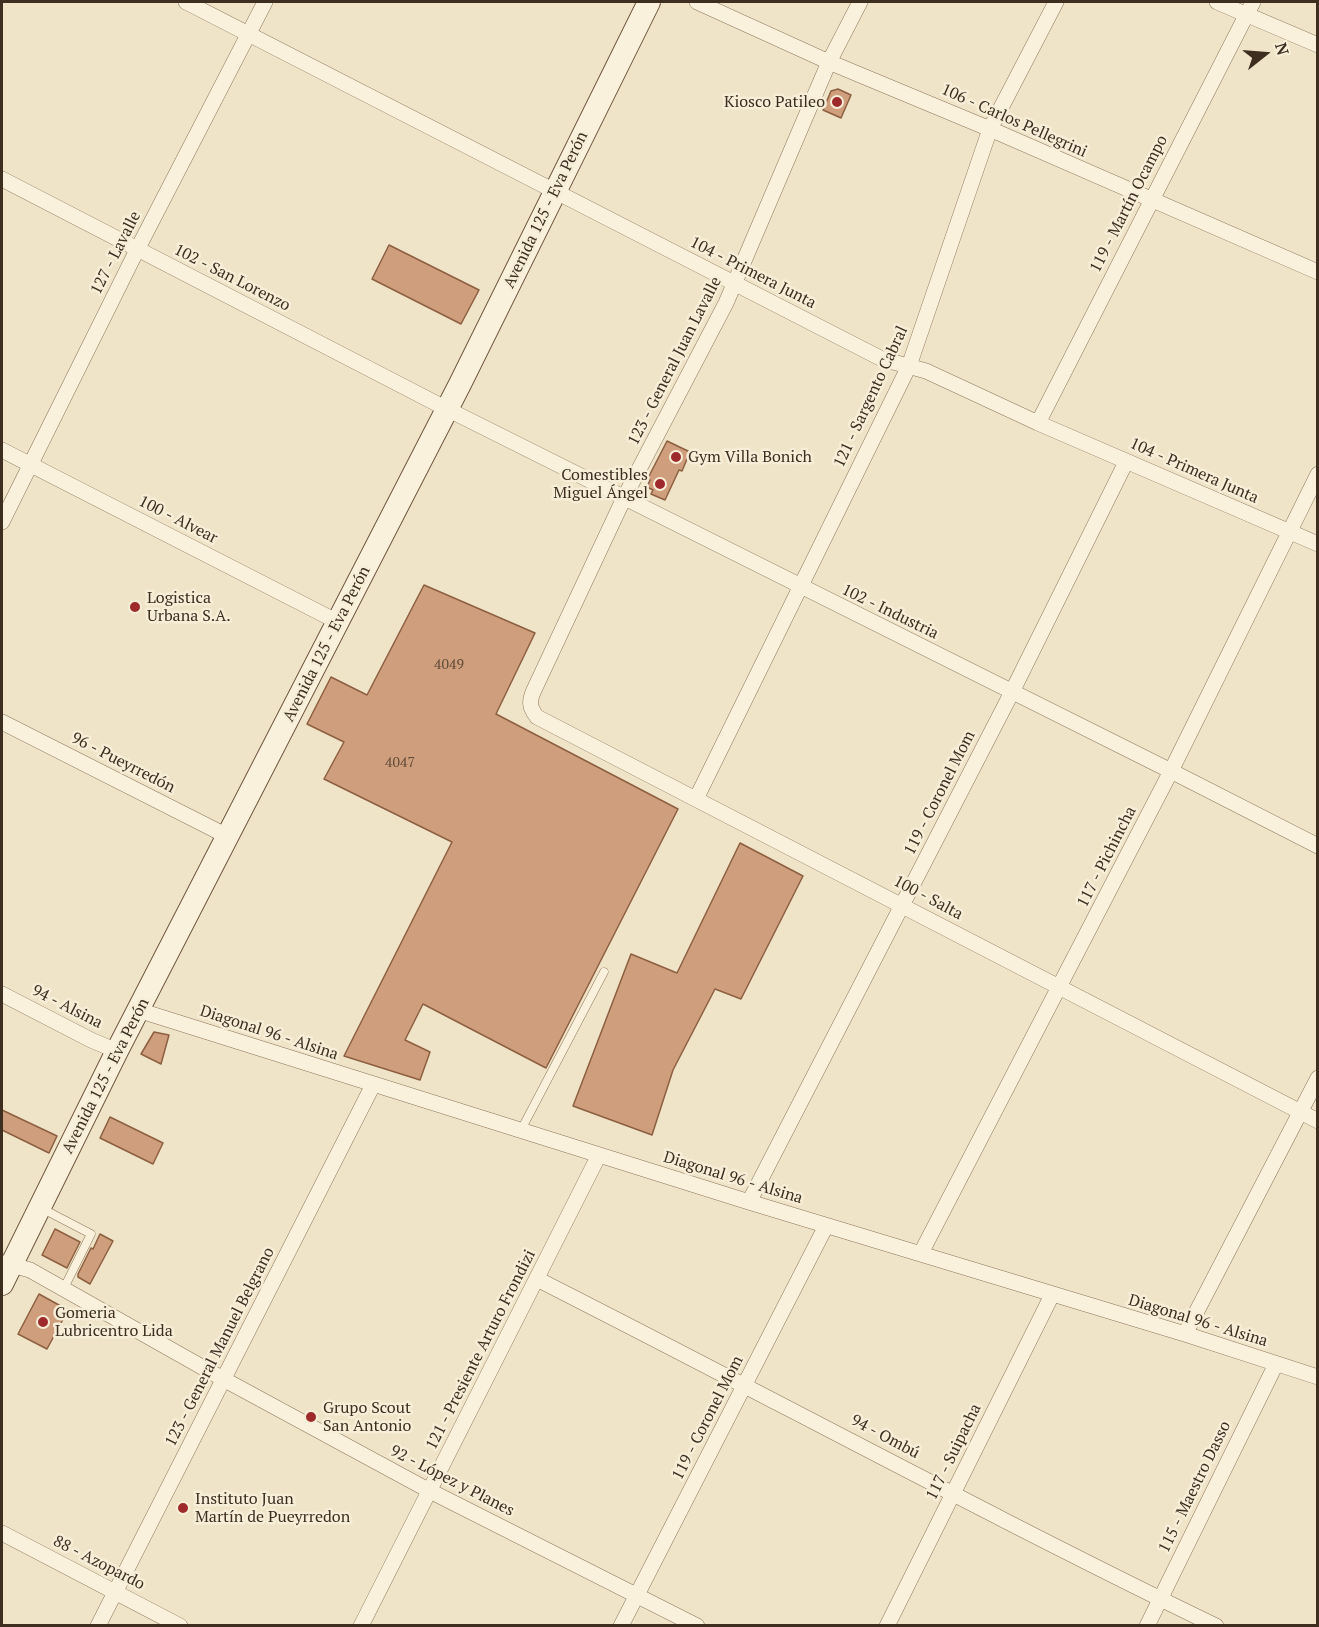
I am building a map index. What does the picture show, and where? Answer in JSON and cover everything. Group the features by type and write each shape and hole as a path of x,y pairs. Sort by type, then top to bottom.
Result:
{"main road":[{"name":"Avenida 125 - Eva Perón","path":"5,1271 40,1208 117,1051 447,409 649,2"}],"street":[{"name":"104 - Primera Junta","path":"186,2 882,359 926,371 1126,462 1317,544"},
{"name":"127 - Lavalle","path":"2,522 137,250 265,2"},
{"name":"106 - Carlos Pellegrini","path":"697,2 829,62 990,129 1317,272"},
{"name":"123 - General Juan Lavalle","path":"530,701 624,498 735,284 829,62 860,2"},
{"name":"121 - Sargento Cabral","path":"696,799 909,366 990,129 1056,2"},
{"path":"1217,2 1250,8 1317,45"},
{"name":"119 - Martín Ocampo","path":"1038,423 1250,8"},
{"name":"102 - San Lorenzo","path":"2,179 447,409"},
{"name":"102 - Industria","path":"447,409 1317,846"},
{"name":"100 - Alvear","path":"2,450 338,622"},
{"name":"119 - Coronel Mom","path":"749,1203 1012,692 1126,462"},
{"name":"117 - Pichincha","path":"921,1253 1171,771 1317,474"},
{"name":"100 - Salta","path":"530,701 531,710 537,717 1317,1121"},
{"name":"96 - Pueyrredón","path":"2,722 229,837"},
{"name":"94 - Alsina","path":"2,994 117,1051"},
{"name":"Diagonal 96 - Alsina","path":"138,1010 749,1203 921,1253 1317,1377"},
{"path":"1185,1334 1317,1078"},
{"name":"123 - General Manuel Belgrano","path":"98,1626 373,1085"},
{"name":"121 - Presiente Arturo Frondizi","path":"362,1626 599,1155"},
{"name":"119 - Coronel Mom","path":"621,1626 826,1226"},
{"name":"92 - López y Planes","path":"5,1271 30,1270 225,1380 430,1491 698,1626"},
{"name":"94 - Ombú","path":"537,1280 1216,1626"},
{"name":"117 - Suipacha","path":"887,1626 1052,1295"},
{"name":"115 - Maestro Dasso","path":"1147,1626 1276,1364"},
{"name":"88 - Azopardo","path":"2,1533 180,1626"}],"lane":[{"path":"521,1130 604,972"},
{"path":"40,1208 92,1234 64,1288"}],"building":[{"name":"Kiosco Patileo","path":"838,89 851,95 841,118 823,110 831,91"},
{"path":"389,245 479,290 461,324 372,279"},
{"path":"667,441 690,452 665,500 651,494 653,490 647,487 650,480 648,478"},
{"path":"424,585 535,633 496,714 678,809 546,1068 423,1004 405,1040 430,1052 420,1080 344,1056 452,842 324,779 344,742 307,724 331,677 367,695"},
{"path":"740,843 803,876 741,999 715,989 673,1070 652,1135 573,1106 631,954 677,973"},
{"path":"154,1032 169,1035 161,1064 141,1054"},
{"path":"2,1110 57,1136 49,1153 2,1130"},
{"path":"110,1117 163,1143 153,1164 100,1138"},
{"path":"55,1229 80,1242 67,1268 42,1255"},
{"path":"100,1234 113,1241 90,1284 78,1277 78,1274"},
{"name":"Gomeria Lubricentro Lida","path":"39,1294 68,1310 47,1349 18,1334"}],"place":[{"name":"Kiosco Patileo","path":"837,102"},
{"name":"Gym Villa Bonich","path":"676,457"},
{"name":"Comestibles Miguel Ángel","path":"660,484"},
{"name":"Logistica Urbana S.A.","path":"135,607"},
{"name":"Gomeria Lubricentro Lida","path":"43,1322"},
{"name":"Grupo Scout San Antonio","path":"311,1417"},
{"name":"Instituto Juan Martín de Pueyrredon","path":"183,1508"}]}
